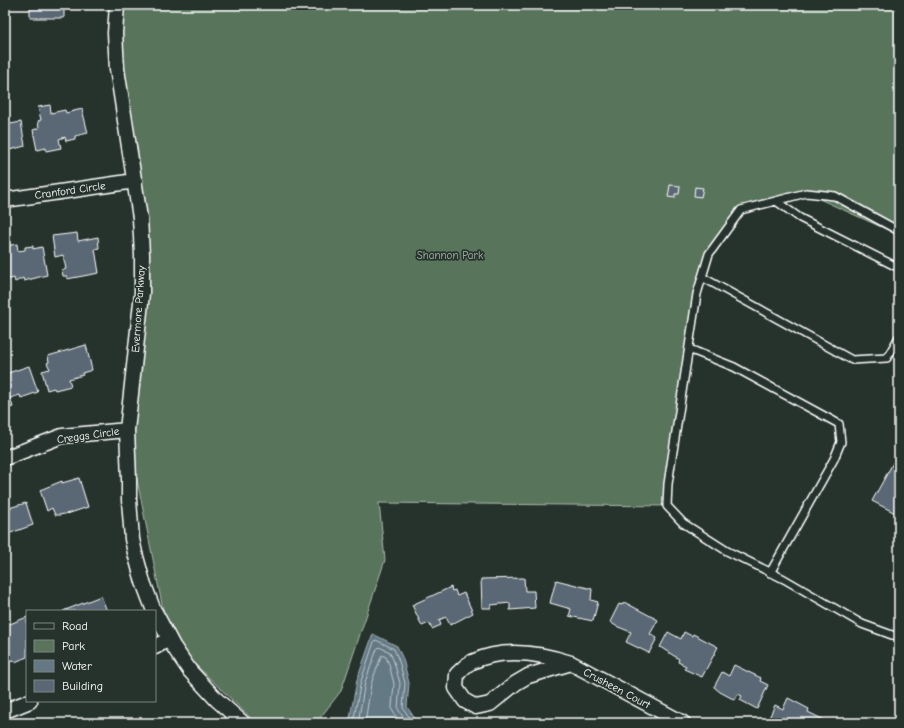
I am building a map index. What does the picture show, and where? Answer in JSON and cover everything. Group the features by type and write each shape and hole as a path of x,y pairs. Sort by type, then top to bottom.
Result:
{"street":[{"name":"Evermore Parkway","path":"117,5 115,34 118,70 135,181 142,255 142,293 127,430 129,500 132,538 135,553 143,582 154,610"},
{"name":"Cranford Circle","path":"5,200 135,181"},
{"name":"Creggs Circle","path":"5,458 62,436 127,430"},
{"name":"Evermore Parkway","path":"156,614 173,646 190,671 243,723"},
{"path":"156,646 169,639"},
{"name":"Crusheen Court","path":"571,663 528,676 516,683 490,704 476,707 464,701 456,688 457,674 471,662 491,656 511,653 532,654 571,663 683,723"},
{"path":"5,711 28,702"}],"lane":[{"path":"899,231 835,196 806,193 741,210 709,254 697,294 668,484 667,506 683,523 727,551 784,579 862,624 892,635 899,636"},
{"path":"776,201 800,218 899,268"},
{"path":"702,277 852,360 887,358 899,337"},
{"path":"689,349 734,367 839,424 841,442 834,459 770,573"}],"green space":[{"name":"Shannon Park","path":"119,5 899,5 899,235 806,193 741,210 709,254 697,294 667,506 379,503 385,560 341,691 316,723 256,723 169,639 127,430 142,293 116,46"}],"water":[{"path":"373,634 397,646 403,659 409,683 407,707 418,723 349,723 357,680"}],"building":[{"path":"30,5 64,5 64,18 30,18"},
{"path":"50,105 51,113 65,110 66,113 82,109 88,133 75,136 75,139 66,141 65,137 59,139 61,148 46,151 46,148 37,150 33,130 39,128 38,121 41,120 38,107"},
{"path":"21,122 25,146 6,151 5,125"},
{"path":"670,185 680,186 679,194 675,194 675,198 668,197"},
{"path":"695,187 703,188 701,197 694,196"},
{"path":"77,233 78,241 98,237 99,248 95,249 99,273 67,279 67,276 63,276 62,270 66,269 63,255 55,257 52,236"},
{"path":"17,244 18,251 25,250 25,247 33,246 33,249 42,247 47,275 24,281 23,278 15,282 14,278 6,280 5,246"},
{"path":"86,345 92,370 82,373 83,375 69,379 71,386 55,390 54,388 47,390 42,371 50,369 47,363 49,362 48,356"},
{"path":"29,366 38,392 21,398 20,395 10,398 13,407 5,409 5,374"},
{"path":"899,452 899,515 872,501"},
{"path":"79,478 88,507 59,515 55,515 52,508 47,511 40,490 62,481 62,483"},
{"path":"26,503 33,525 5,535 5,509"},
{"path":"524,578 525,591 534,591 535,608 510,610 510,603 491,605 491,608 482,608 481,579"},
{"path":"556,580 592,589 591,600 598,602 593,621 569,616 571,609 550,603"},
{"path":"451,587 452,591 455,590 457,596 464,593 473,613 450,625 446,617 439,620 441,625 432,629 429,623 422,626 412,605"},
{"path":"101,596 107,610 66,610"},
{"path":"624,602 658,620 650,634 657,638 649,653 626,642 631,632 610,622 619,604 622,605"},
{"path":"26,617 26,657 15,662 14,660 7,662 5,657 5,646 10,644 5,631 5,626"},
{"path":"668,632 681,639 684,632 692,636 693,634 718,647 702,677 684,669 686,666 678,662 679,659 660,647"},
{"path":"734,665 761,678 760,681 768,685 757,709 740,700 742,696 738,694 735,700 714,687 722,672 729,676"},
{"path":"788,698 809,709 808,712 824,720 823,723 774,723 768,720 775,705 783,709"}]}
